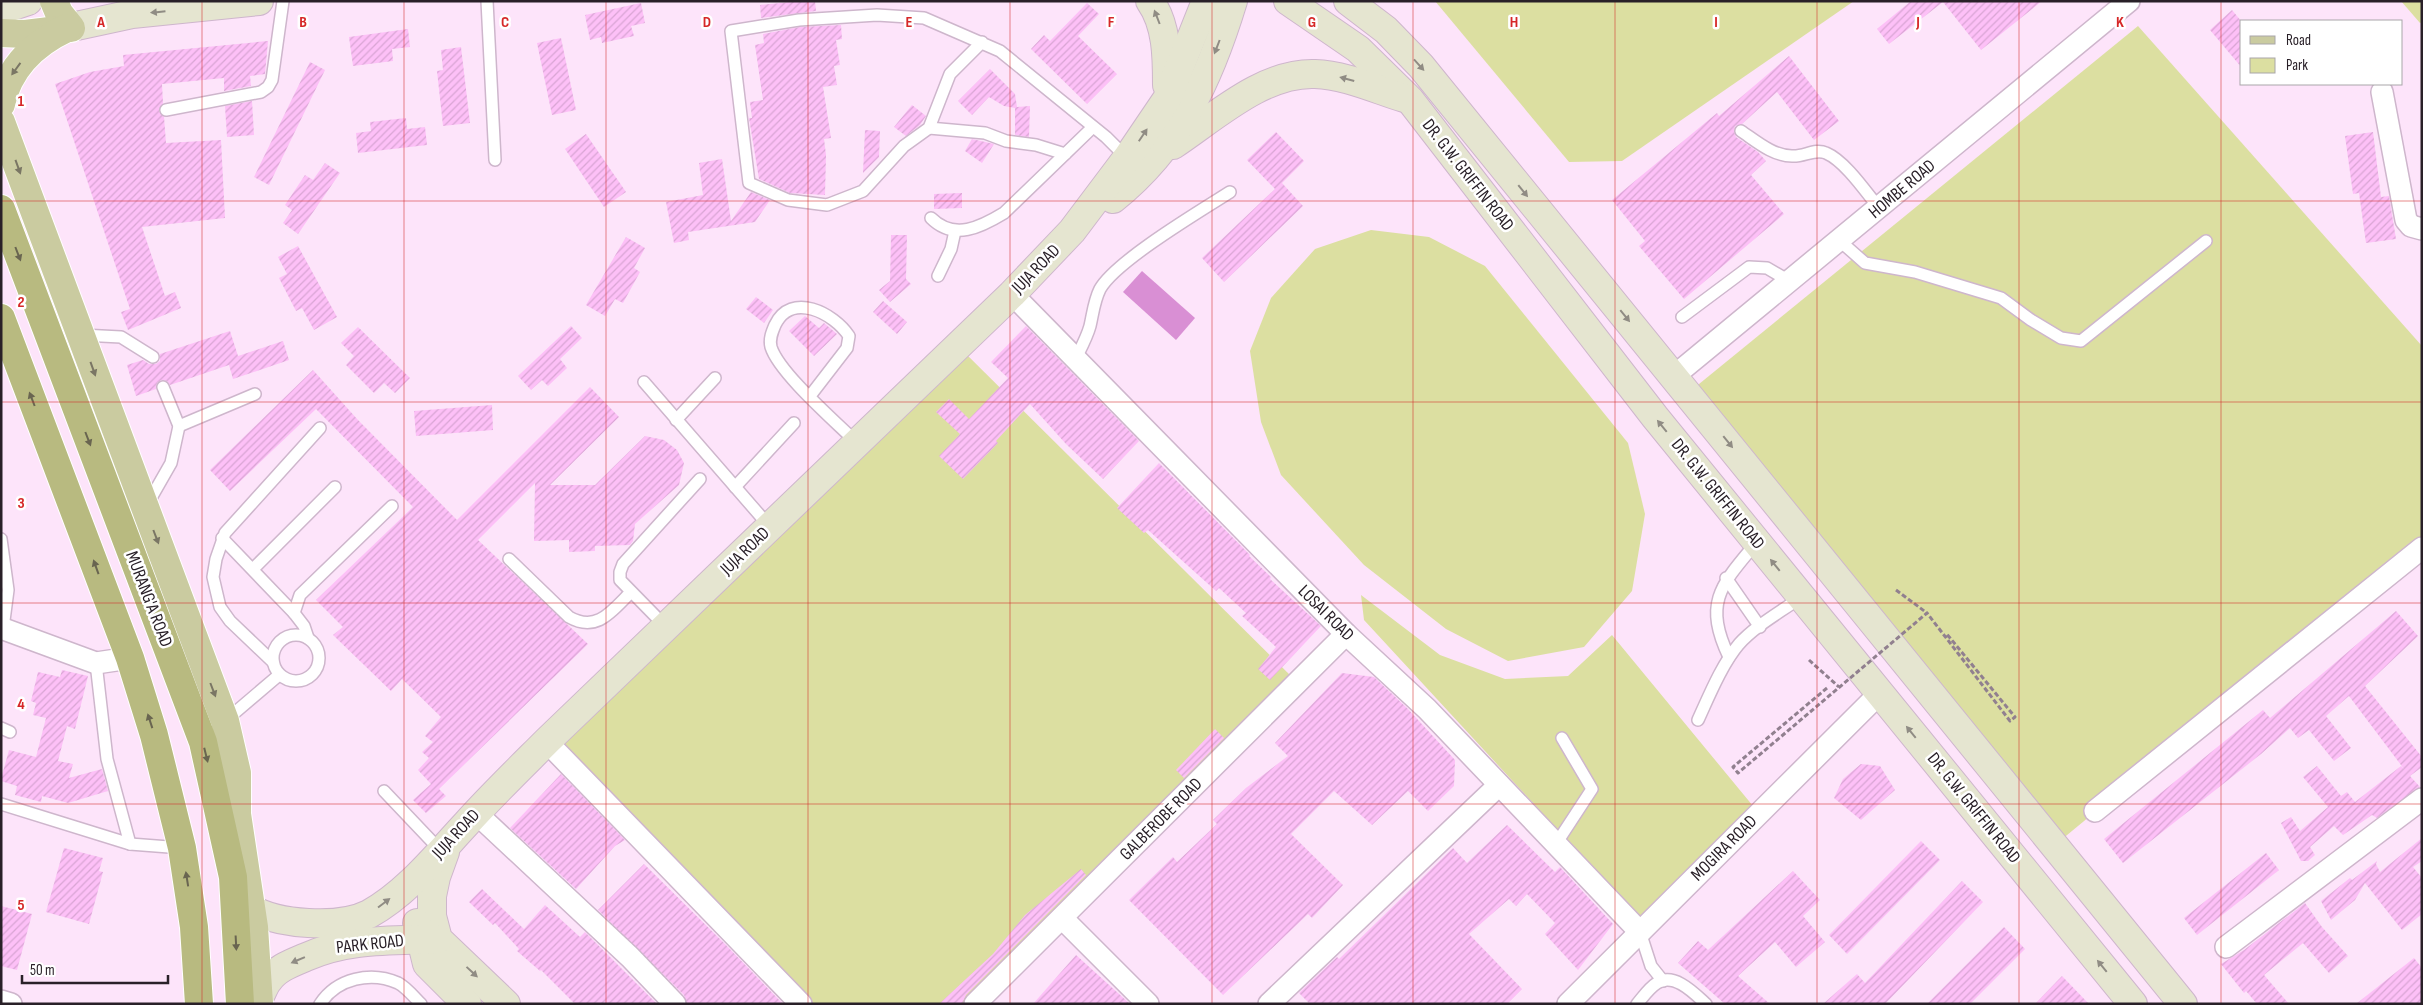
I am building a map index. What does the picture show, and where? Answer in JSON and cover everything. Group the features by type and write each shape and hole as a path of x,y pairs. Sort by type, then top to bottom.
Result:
{"highway":[{"name":"MURANG'A ROAD","path":"1,209 203,742 238,860 233,877 253,1002"},
{"path":"1,318 130,658 154,736 182,848 194,927 199,1004"}],"main road":[{"path":"1,10 28,1"},
{"path":"54,1 69,28"},
{"path":"1,33 25,34 69,28 132,14 259,1"},
{"path":"1150,1 1160,23 1168,50 1167,99"},
{"name":"JUJA ROAD","path":"250,908 263,915 276,918 320,923 342,922 367,914 383,904 420,872 547,742 1012,294 1072,231 1127,158 1167,99 1206,1"},
{"name":"JUJA ROAD","path":"1072,231 1121,192 1157,156 1188,115 1204,81 1233,1"},
{"name":"DR. G.W. GRIFFIN ROAD","path":"1288,1 1358,49 1410,100 1649,410 2134,1004"},
{"name":"DR. G.W. GRIFFIN ROAD","path":"1348,1 1386,30 1421,66 2183,1004"},
{"path":"1371,1 1386,30"},
{"path":"1,104 8,81 30,52 47,38 69,28"},
{"path":"1157,156 1254,89 1284,77 1314,74 1345,78 1410,100"},
{"path":"1,122 225,721 237,773 238,860"},
{"path":"445,846 432,896 429,939 506,1004"},
{"name":"MURANG'A ROAD","path":"238,860 250,908 253,1002"},
{"name":"JUJA ROAD","path":"420,872 415,892 415,905 429,939"},
{"name":"PARK ROAD","path":"253,1002 276,973 316,952 363,941 429,939 428,964 462,1002"}],"street":[{"name":"HOMBE ROAD","path":"1674,376 1791,282 2127,2"},
{"path":"2382,92 2406,220 2411,226 2422,230"},
{"name":"LOSAI ROAD","path":"1012,294 1346,634 1427,709 1640,932"},
{"path":"2095,811 2418,558"},
{"path":"2,628 96,663 130,658"},
{"name":"GALBEROBE ROAD","path":"975,1004 1346,634"},
{"name":"MOGIRA ROAD","path":"1568,1004 1880,693"},
{"path":"547,742 801,1004"},
{"path":"1269,1004 1499,785"},
{"path":"2226,947 2422,799"},
{"path":"476,813 630,958 675,1004"},
{"path":"1062,918 1148,1004"},
{"path":"1,1001 11,1004"}],"lane":[{"path":"166,110 260,92 268,88 272,80 283,1"},
{"path":"487,1 495,160"},
{"path":"982,42 950,74 929,128 904,146 863,191 827,204 788,200 749,183 731,31 799,20 877,15 924,18 982,42 1000,51 1093,127 1127,158"},
{"path":"931,218 942,228 955,231 981,226 1004,213 1093,127"},
{"path":"929,128 984,133 1006,141 1036,145 1065,154"},
{"path":"1741,131 1780,155 1794,156 1814,151 1828,153 1841,164 1879,208"},
{"path":"1076,358 1090,328 1092,308 1101,288 1116,270 1192,216 1230,192"},
{"path":"938,276 951,249 955,231"},
{"path":"1840,241 1865,263 1915,272 2001,298 2031,320 2061,338 2081,340 2206,241"},
{"path":"1682,317 1749,267 1767,268 1791,282"},
{"path":"810,396 848,348 848,336 827,314 805,307 795,308 784,312 777,321 770,342 783,368 810,396 858,443"},
{"path":"80,334 121,337 153,357"},
{"path":"676,420 715,378"},
{"path":"644,382 770,527"},
{"path":"145,508 171,463 179,426 163,387"},
{"path":"179,426 255,394"},
{"path":"735,487 794,423"},
{"path":"273,662 275,647 285,637 300,634 313,640 320,654 318,669 308,680 293,682 279,675 273,662 230,621 220,608 213,577 222,538 320,428"},
{"path":"666,627 620,580 620,572 623,564 700,479"},
{"path":"253,569 335,487"},
{"path":"294,613 300,594 392,506"},
{"path":"222,538 294,613 304,626 308,638"},
{"path":"1,540 8,590 2,628"},
{"path":"1729,658 1720,638 1715,615 1717,602 1726,578 1756,542"},
{"path":"509,559 569,617 579,623 592,624 608,615 631,592"},
{"path":"1726,578 1760,627"},
{"path":"1698,720 1729,658 1750,634 1801,597"},
{"path":"96,663 107,759 130,844"},
{"path":"225,721 279,675"},
{"path":"1556,844 1592,789 1562,738"},
{"path":"384,791 445,846"},
{"path":"1,804 130,844 182,848"},
{"path":"1640,932 1651,966 1663,981"},
{"path":"320,1004 324,998 343,983 363,976 387,979 400,984 421,1004"},
{"path":"1637,1004 1656,983 1663,981 1684,984 1706,1004"}],"path":[{"path":"1896,590 1927,613 2010,721 2015,717 1946,633"},
{"path":"1828,688 1733,767 1738,773 1927,613"},
{"path":"1809,660 1839,687"}],"green space":[{"path":"1435,1 1854,1 1622,161 1569,162"},
{"path":"2401,1 2422,1 2422,22 2420,23"},
{"path":"2138,26 2422,346 2422,542 2055,845 1688,393"},
{"path":"1371,230 1429,237 1485,266 1628,443 1645,514 1632,591 1584,647 1508,661 1446,629 1364,565 1281,475 1261,422 1250,351 1271,298 1315,249"},
{"path":"958,346 1298,683 974,1004 801,1004 547,742"},
{"path":"1361,595 1440,655 1505,679 1568,676 1612,635 1753,806 1640,919 1364,620"}],"shaded area":[{"path":"1142,271 1195,318 1176,340 1123,292"}],"building":[{"path":"815,1 816,11 761,18 760,5"},
{"path":"1911,1 2042,1 1981,50 1943,2 1889,44 1877,29"},
{"path":"641,3 645,23 631,26 634,36 602,43 601,37 590,40 585,15"},
{"path":"1087,3 1099,14 1078,36 1117,74 1087,104 1031,49 1044,35 1050,41"},
{"path":"2232,10 2240,20 2240,66 2210,30"},
{"path":"841,25 842,39 836,40 840,65 834,66 837,85 823,87 831,138 824,139 826,155 825,195 790,193 759,179 749,118 752,118 750,102 763,100 755,45 764,43 763,34 800,27"},
{"path":"408,29 410,47 392,49 393,61 353,66 349,37"},
{"path":"561,38 576,110 552,115 537,43"},
{"path":"268,41 265,74 250,76 251,86 224,91 224,78 162,84 163,103 159,111 164,117 166,143 221,140 225,218 142,227 165,296 175,292 181,308 128,330 121,312 130,309 55,84 90,72 124,66 123,55"},
{"path":"461,47 470,123 443,126 437,71 443,70 441,50"},
{"path":"1789,56 1839,121 1814,140 1777,92 1742,124 1735,126 1736,137 1758,152 1766,161 1751,175 1784,214 1684,299 1639,246 1645,241 1612,200 1717,113 1719,116"},
{"path":"310,62 325,70 269,185 254,177"},
{"path":"990,69 1015,94 1017,107 1030,106 1029,137 1015,135 1015,108 1004,106 989,97 972,115 958,101"},
{"path":"252,101 254,135 227,137 225,106"},
{"path":"912,105 926,116 920,125 906,136 894,127"},
{"path":"406,118 407,129 425,127 427,145 358,153 356,133 371,131 370,122"},
{"path":"865,130 880,131 879,157 863,173"},
{"path":"1276,132 1304,161 1282,183 1303,206 1224,282 1202,258 1275,189 1247,160"},
{"path":"2373,132 2381,197 2389,196 2396,239 2366,243 2359,193 2353,194 2345,136"},
{"path":"586,134 626,192 604,207 565,149"},
{"path":"972,139 994,144 982,163 965,151"},
{"path":"722,159 731,221 751,192 770,200 755,222 688,232 689,240 674,243 666,202 703,195 699,163"},
{"path":"325,163 340,173 298,234 283,223 292,210 285,205 305,175 313,180"},
{"path":"962,193 962,208 934,209 934,194"},
{"path":"891,235 907,235 906,279 911,284 890,302 879,290 890,281"},
{"path":"626,237 645,248 634,268 640,272 623,303 615,299 605,316 586,305"},
{"path":"298,246 337,317 314,330 302,308 296,311 279,278 287,274 278,257"},
{"path":"756,297 773,310 764,323 746,309"},
{"path":"883,301 907,322 897,334 873,312"},
{"path":"805,316 819,328 824,323 837,334 814,356 789,331"},
{"path":"571,326 582,338 560,359 567,368 548,386 542,380 531,390 518,376"},
{"path":"1026,326 1139,441 1103,479 1066,444 1030,404 996,441 998,443 963,479 939,456 960,434 936,412 949,399 969,419 1008,378 991,362"},
{"path":"358,327 410,378 395,393 384,383 374,393 346,365 354,356 341,343"},
{"path":"230,331 238,356 283,341 289,360 233,379 229,365 170,385 167,381 161,380 157,383 156,389 136,396 127,365 143,360 149,364 156,364 160,361 160,354"},
{"path":"313,370 358,420 457,520 590,387 619,417 550,485 595,485 645,436 664,440 677,450 684,463 679,485 635,524 633,541 630,545 595,546 595,551 569,552 569,540 534,541 535,483 478,540 588,644 439,789 446,796 426,813 413,800 431,784 418,770 429,758 422,752 433,742 425,736 441,717 402,679 391,691 333,635 343,627 316,600 413,507 316,409 230,491 210,470"},
{"path":"492,405 493,430 416,436 414,411"},
{"path":"1159,463 1250,555 1271,577 1270,579 1321,626 1270,680 1258,669 1276,647 1242,616 1246,613 1219,588 1216,591 1148,530 1144,533 1117,508"},
{"path":"2396,611 2418,636 2365,686 2422,757 2422,767 2410,776 2420,787 2377,818 2372,815 2343,835 2334,826 2310,847 2315,855 2308,861 2301,861 2281,823 2291,817 2300,831 2328,807 2303,777 2317,766 2341,796 2347,792 2355,802 2401,766 2404,769 2349,696 2326,716 2351,748 2334,761 2309,730 2298,738 2290,728 2261,754 2123,863 2104,839 2263,710 2270,718"},
{"path":"62,670 88,676 75,729 67,726 58,761 73,764 69,778 102,769 108,791 68,803 42,796 41,802 15,795 17,786 1,781 1,779 9,750 36,757 46,718 33,715 36,703 31,701 38,672 60,677"},
{"path":"1342,673 1374,677 1407,708 1455,760 1454,786 1428,811 1408,791 1372,825 1334,791 1291,834 1343,885 1312,918 1308,914 1223,995 1129,900 1173,857 1177,862 1217,824 1213,820 1246,788 1288,756 1275,743"},
{"path":"1215,729 1224,738 1184,778 1176,770"},
{"path":"1861,764 1880,766 1895,790 1861,820 1834,798 1843,779"},
{"path":"561,774 625,840 615,846 576,889 510,828"},
{"path":"1507,825 1555,872 1560,867 1613,924 1578,970 1545,934 1555,923 1527,894 1516,906 1509,899 1469,934 1522,989 1507,1004 1310,1004 1299,993 1337,957 1339,959 1453,848 1467,863"},
{"path":"2422,838 2422,861 2413,867 2422,878 2422,914 2402,930 2365,883 2355,900 2331,920 2321,901 2350,878 2352,880 2377,861 2376,864 2380,872"},
{"path":"1921,841 1940,860 1847,954 1829,935"},
{"path":"64,848 103,858 99,871 103,872 89,924 46,912"},
{"path":"2266,853 2279,870 2197,935 2184,918"},
{"path":"644,864 783,1004 687,1004 684,995 598,910"},
{"path":"1081,869 1086,875 966,995 962,1004 939,1004 993,954 1025,915"},
{"path":"1793,871 1820,900 1803,916 1825,942 1796,967 1775,942 1738,976 1770,1004 1725,1004 1678,963 1698,941 1708,950"},
{"path":"1962,881 1983,902 1885,1004 1823,1004 1857,974 1865,983"},
{"path":"482,889 524,929 545,905 580,937 585,932 657,1004 575,1004 541,970 517,951 519,949 495,923 493,925 469,902"},
{"path":"2305,903 2322,927 2348,956 2329,973 2303,943 2264,975 2289,1004 2257,1004 2246,991 2244,993 2221,964 2244,950"},
{"path":"1,906 32,914 17,970 1,966"},
{"path":"2004,927 2025,949 1970,1004 1927,1004"},
{"path":"1076,955 1129,1003 1130,1004 1033,1004"},
{"path":"2414,958 2422,968 2422,1004 2356,1004"},
{"path":"2062,976 2089,1004 2035,1004"}]}
